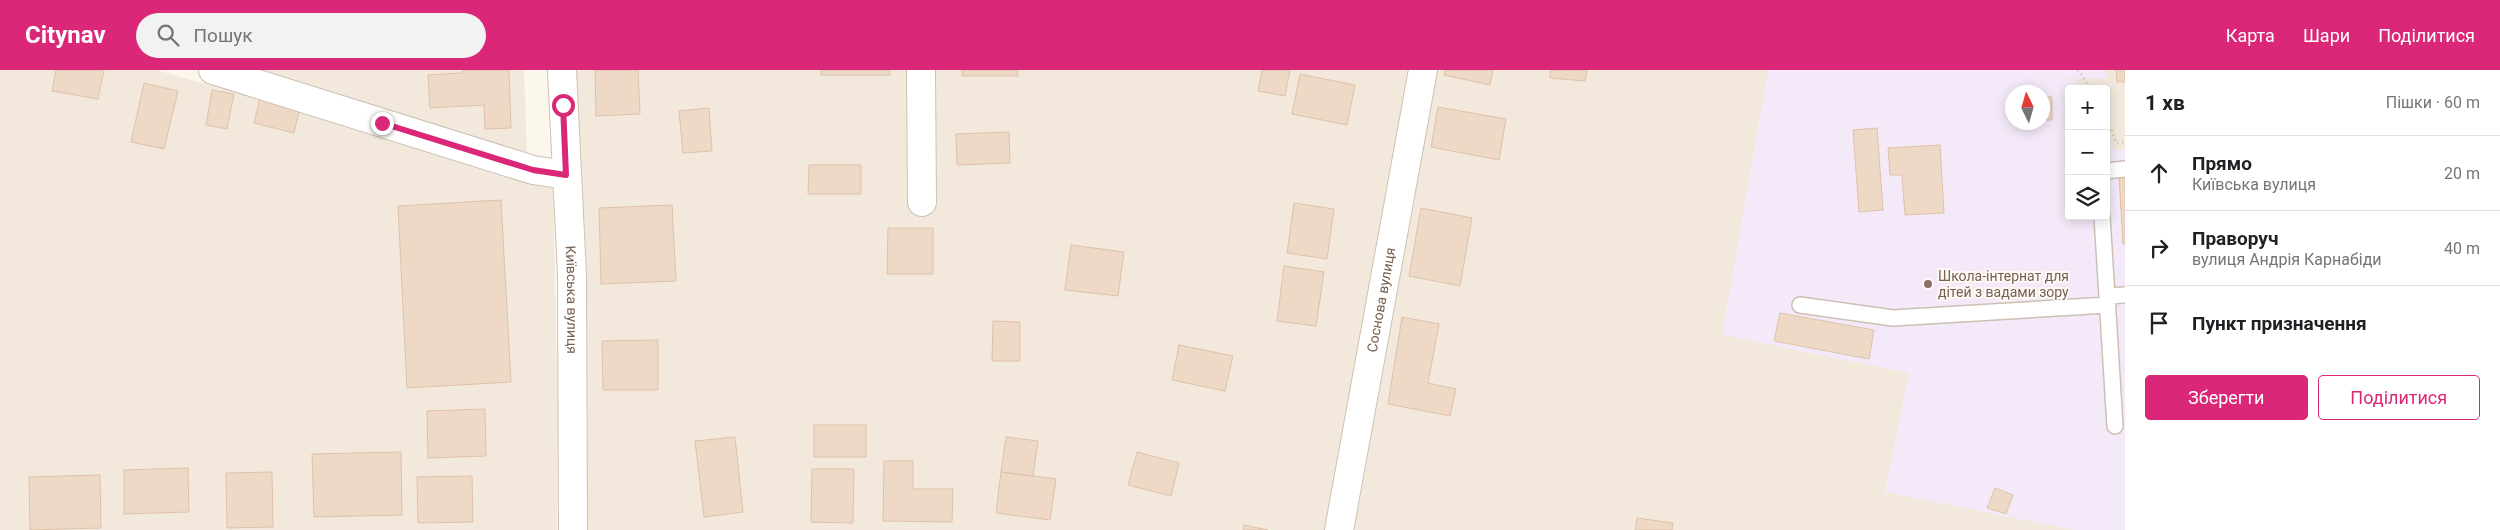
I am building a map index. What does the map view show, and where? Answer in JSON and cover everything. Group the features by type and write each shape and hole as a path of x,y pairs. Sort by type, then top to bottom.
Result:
{"street":[{"path":"213,70 533,170 566,175"},
{"name":"Київська вулиця","path":"562,70 572,275 573,530"},
{"path":"921,70 922,202"},
{"name":"Соснова вулиця","path":"1339,530 1423,70"}],"lane":[{"path":"2110,171 2125,169"},
{"path":"2102,220 2115,426"},
{"path":"1800,305 1893,318 2108,300 2125,296"}],"path":[{"path":"2078,70 2088,85"},
{"path":"2110,127 2116,143 2125,142"}],"shaded area":[{"path":"0,70 156,70 553,181 558,420 557,530 0,530"},
{"path":"244,70 524,70 527,156"},
{"path":"572,70 2125,70 2125,530 585,530"},
{"name":"Школа-інтернат для дітей з вадами зору","path":"1768,70 2106,70 2107,79 2016,77 2076,79 2079,85 2065,85 2065,220 2110,220 2110,142 2115,151 2125,149 2125,530 2074,530 1885,492 1909,373 1722,335"}],"building":[{"path":"56,70 104,70 98,99 52,91"},
{"path":"462,70 509,70 511,128 485,129 484,105 430,108 428,75 462,73"},
{"path":"595,70 638,70 640,114 596,116"},
{"path":"821,70 890,70 890,75 821,75"},
{"path":"962,70 1018,70 1018,76 962,76"},
{"path":"1262,70 1290,70 1285,96 1258,91"},
{"path":"1445,70 1493,70 1490,85 1444,75"},
{"path":"1550,70 1587,70 1585,81 1550,78"},
{"path":"2116,70 2125,70 2125,82 2117,82"},
{"path":"1300,74 1355,85 1347,125 1292,114"},
{"path":"144,83 178,91 164,149 131,142"},
{"path":"212,90 234,94 227,129 206,125"},
{"path":"2050,97 2052,97 2052,120 2050,120"},
{"path":"260,98 300,108 294,133 254,123"},
{"path":"1438,107 1506,119 1499,160 1431,147"},
{"path":"709,108 712,151 683,153 679,111"},
{"path":"1877,128 1883,210 1859,212 1853,130"},
{"path":"1009,132 1010,163 957,165 956,134"},
{"path":"1940,145 1944,213 1905,215 1902,175 1890,175 1888,148"},
{"path":"809,165 861,165 861,194 808,194"},
{"path":"2125,175 2125,244 2123,244 2119,176"},
{"path":"501,200 511,382 407,388 398,206"},
{"path":"1294,203 1334,209 1327,259 1287,253"},
{"path":"672,205 676,281 601,284 599,208"},
{"path":"1421,208 1472,218 1460,286 1409,276"},
{"path":"888,228 933,228 933,274 887,274"},
{"path":"1071,245 1124,252 1118,296 1065,290"},
{"path":"1284,266 1324,272 1316,326 1277,321"},
{"path":"1780,313 1874,330 1869,359 1774,341"},
{"path":"1402,317 1439,324 1428,383 1456,389 1450,416 1388,404"},
{"path":"993,321 1020,322 1020,361 992,361"},
{"path":"658,340 658,390 603,390 602,341"},
{"path":"1179,345 1233,356 1225,391 1172,380"},
{"path":"485,409 486,456 428,458 427,411"},
{"path":"814,425 866,425 866,457 814,457"},
{"path":"735,437 743,512 704,517 695,441"},
{"path":"1006,437 1038,441 1033,476 1001,472"},
{"path":"401,452 402,515 314,517 312,454"},
{"path":"1137,452 1179,463 1171,496 1128,485"},
{"path":"884,461 913,461 913,489 953,489 952,522 883,521"},
{"path":"188,468 189,512 124,514 124,470"},
{"path":"812,469 854,469 853,523 811,522"},
{"path":"272,472 273,527 227,528 226,473"},
{"path":"1001,472 1056,479 1050,520 996,513"},
{"path":"100,475 101,528 30,530 29,477"},
{"path":"472,476 473,522 418,523 417,477"},
{"path":"1995,488 2013,495 2006,514 1987,508"},
{"path":"1637,518 1673,523 1672,530 1635,530"},
{"path":"1244,525 1268,530 1243,530"}],"place":[{"name":"Школа-інтернат для дітей з вадами зору","path":"1928,284"}],"route":[{"path":"382,123 533,170 566,175 563,105"}]}
